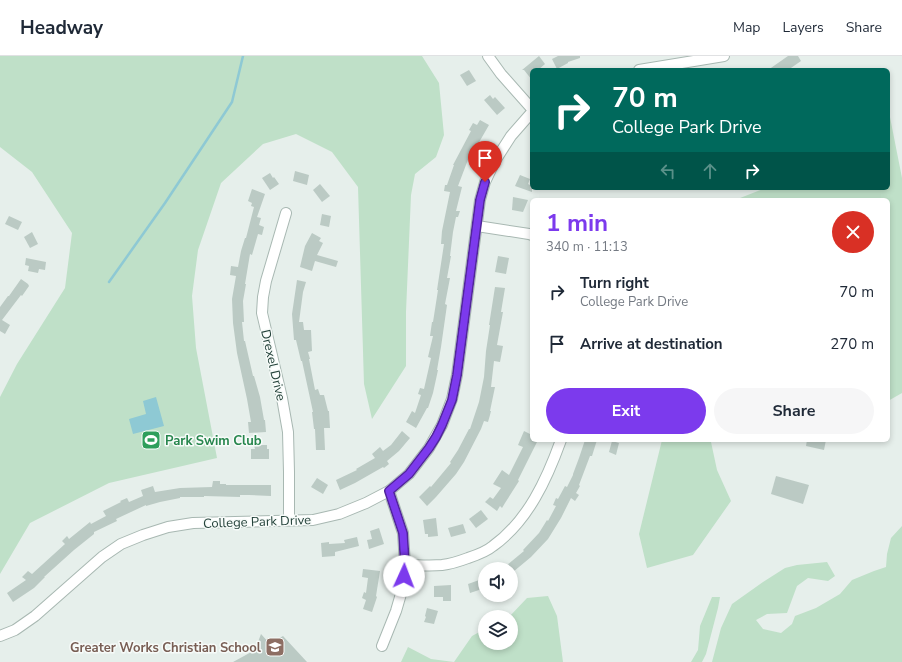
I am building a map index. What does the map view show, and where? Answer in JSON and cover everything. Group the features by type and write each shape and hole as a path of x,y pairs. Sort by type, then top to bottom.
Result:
{"street":[{"path":"488,56 501,74 530,107"},
{"path":"651,68 724,56"},
{"name":"College Park Drive","path":"0,636 15,630 35,616 102,558 121,544 143,535 168,527 193,523 313,520 339,514 366,503 389,491 409,474 429,448 442,425 452,400 457,375 480,200 485,182 495,161 511,136 530,114"},
{"name":"Drexel Drive","path":"286,213 266,281 262,312 282,398 288,432 289,520"},
{"path":"477,226 530,234"},
{"path":"405,565 442,565 462,560 493,547 520,521 532,502 546,478 559,442"},
{"path":"382,646 396,612 403,587 405,565 403,533 389,491"}],"green space":[{"path":"0,56 422,56 439,83 444,135 436,157 415,174 411,195 406,312 406,366 372,419 364,384 358,187 332,152 296,134 263,144 221,183 198,250 192,296 196,348 217,458 109,483 30,523 0,574 0,397 17,364 65,288 72,233 32,172 0,147"},
{"path":"890,117 902,178 902,393 890,400 890,198 740,198 760,190 890,190"},
{"path":"662,442 711,442 717,470 731,501 693,555 647,568 639,534"},
{"path":"902,526 902,662 712,662 721,628 732,604 785,568 797,565 827,562 835,576 828,581 808,578 797,586 787,613 767,614 756,620 763,629 781,633 792,624 795,616 816,608 840,594 852,580 886,567 887,554 891,538"},
{"path":"548,596 557,616 563,662 454,662 472,636 478,633 478,650 518,650 518,610 516,610 527,598"},
{"path":"712,597 720,597 706,654 702,662 691,662 698,650 700,626"},
{"path":"408,647 431,659 454,662 401,662"}],"water":[{"path":"156,397 164,426 133,434 129,419 146,414 143,401"}],"building":[{"path":"539,56 545,64 540,68 530,68 530,78 524,70 522,70"},
{"path":"558,56 580,56 580,58 568,62 559,68 556,68 552,59"},
{"path":"788,56 798,56 801,61 791,68 771,68"},
{"path":"469,70 476,81 467,86 460,75"},
{"path":"490,95 493,99 495,97 505,108 497,115 484,100"},
{"path":"480,120 489,125 470,158 469,157 458,186 462,187 456,211 460,211 458,217 456,217 453,232 447,278 450,278 445,304 447,305 438,370 428,408 416,428 406,422 412,411 415,413 421,395 418,394 420,388 424,389 431,358 428,357 433,336 430,336 444,244 441,244 442,231 450,192 444,191 445,185 447,185 453,165 471,131 469,130 473,123 477,125"},
{"path":"295,171 309,175 307,185 293,181"},
{"path":"270,173 279,184 270,190 262,178"},
{"path":"520,175 530,179 528,184 530,185 530,190 532,190 532,192 515,186"},
{"path":"320,184 330,196 322,202 313,190"},
{"path":"252,189 265,194 257,217 261,218 259,225 264,227 262,235 258,234 252,255 250,254 243,301 244,322 242,322 244,341 260,397 266,432 249,433 248,422 251,422 237,353 233,323 232,299 236,276 230,275 231,266 238,267 241,251 254,207 251,206 252,203 248,201"},
{"path":"513,197 528,200 523,212 512,210"},
{"path":"322,214 331,216 329,227 320,225"},
{"path":"9,216 22,222 18,230 5,224"},
{"path":"32,232 38,244 30,248 24,237"},
{"path":"312,233 321,238 319,241 323,243 317,255 338,261 336,267 315,261 312,271 300,267 305,246"},
{"path":"498,256 509,258 506,274 495,272"},
{"path":"26,258 46,262 45,270 39,269 38,273 28,271 29,266 25,265"},
{"path":"21,279 29,286 2,320 10,325 5,334 0,331 0,307"},
{"path":"297,280 306,282 303,292 299,322 303,322 304,330 311,330 312,351 308,352 315,390 318,389 320,395 324,395 329,411 330,428 324,428 325,450 316,450 313,412 302,361 296,340 294,340 292,314"},
{"path":"495,287 505,288 501,312 503,312 497,345 503,346 500,362 494,361 491,387 495,387 488,422 484,421 464,462 456,474 427,506 419,497 430,486 431,487 451,463 450,462 470,429 479,402 484,377 489,325"},
{"path":"402,431 410,438 399,451 387,461 389,464 340,490 336,480 357,470 356,469 375,458 372,454 380,447 383,451 391,445"},
{"path":"524,431 530,434 530,442 537,442 518,480 519,481 502,508 500,506 497,511 485,502 490,497 493,499 501,488 493,484 502,470 509,475 523,447 518,445"},
{"path":"584,442 596,442 576,493 579,495 575,501 571,498 548,539 518,568 518,562 511,562 524,551 523,550 539,533 547,520 548,521 556,506 553,505 556,498 558,499 565,486 567,487"},
{"path":"612,442 619,443 616,455 609,452"},
{"path":"807,442 826,442 824,450 806,446"},
{"path":"254,445 267,445 267,449 269,449 269,459 251,459 251,449 255,449"},
{"path":"776,476 809,485 803,504 771,494"},
{"path":"317,478 328,485 323,494 311,487"},
{"path":"213,481 220,481 220,484 226,485 271,485 271,496 240,495 240,497 180,497 146,505 116,519 117,521 94,532 94,534 44,577 34,588 13,602 7,593 26,580 22,577 28,571 32,574 65,544 62,541 67,536 69,539 90,522 91,524 106,516 103,511 121,502 120,501 127,498 129,502 143,496 141,490 153,486 155,492 180,488 212,487"},
{"path":"481,510 488,519 476,528 469,519"},
{"path":"436,518 438,536 428,537 428,534 425,534 423,520"},
{"path":"463,524 466,533 451,537 448,528"},
{"path":"379,528 384,544 369,549 367,540 372,539 370,531"},
{"path":"357,537 359,546 335,552 335,556 322,557 321,543 345,543 344,540"},
{"path":"363,569 380,571 377,597 372,612 363,609 366,600 362,598 364,592 366,593 368,578 362,577"},
{"path":"478,580 478,590 470,593 468,584"},
{"path":"451,585 451,601 443,601 443,597 434,597 434,586"},
{"path":"427,608 438,611 434,624 424,622"},
{"name":"Greater Works Christian School","path":"261,634 270,644 283,636 307,662 233,662 255,650"}],"waterway":[{"path":"109,282 165,203 232,102 243,56"}],"place":[{"name":"Park Swim Club","path":"151,440"},
{"name":"Greater Works Christian School","path":"275,647"}],"route":[{"path":"404,576 405,565 403,533 389,491 409,474 429,448 442,425 452,400 457,375 480,200 485,182"}]}
